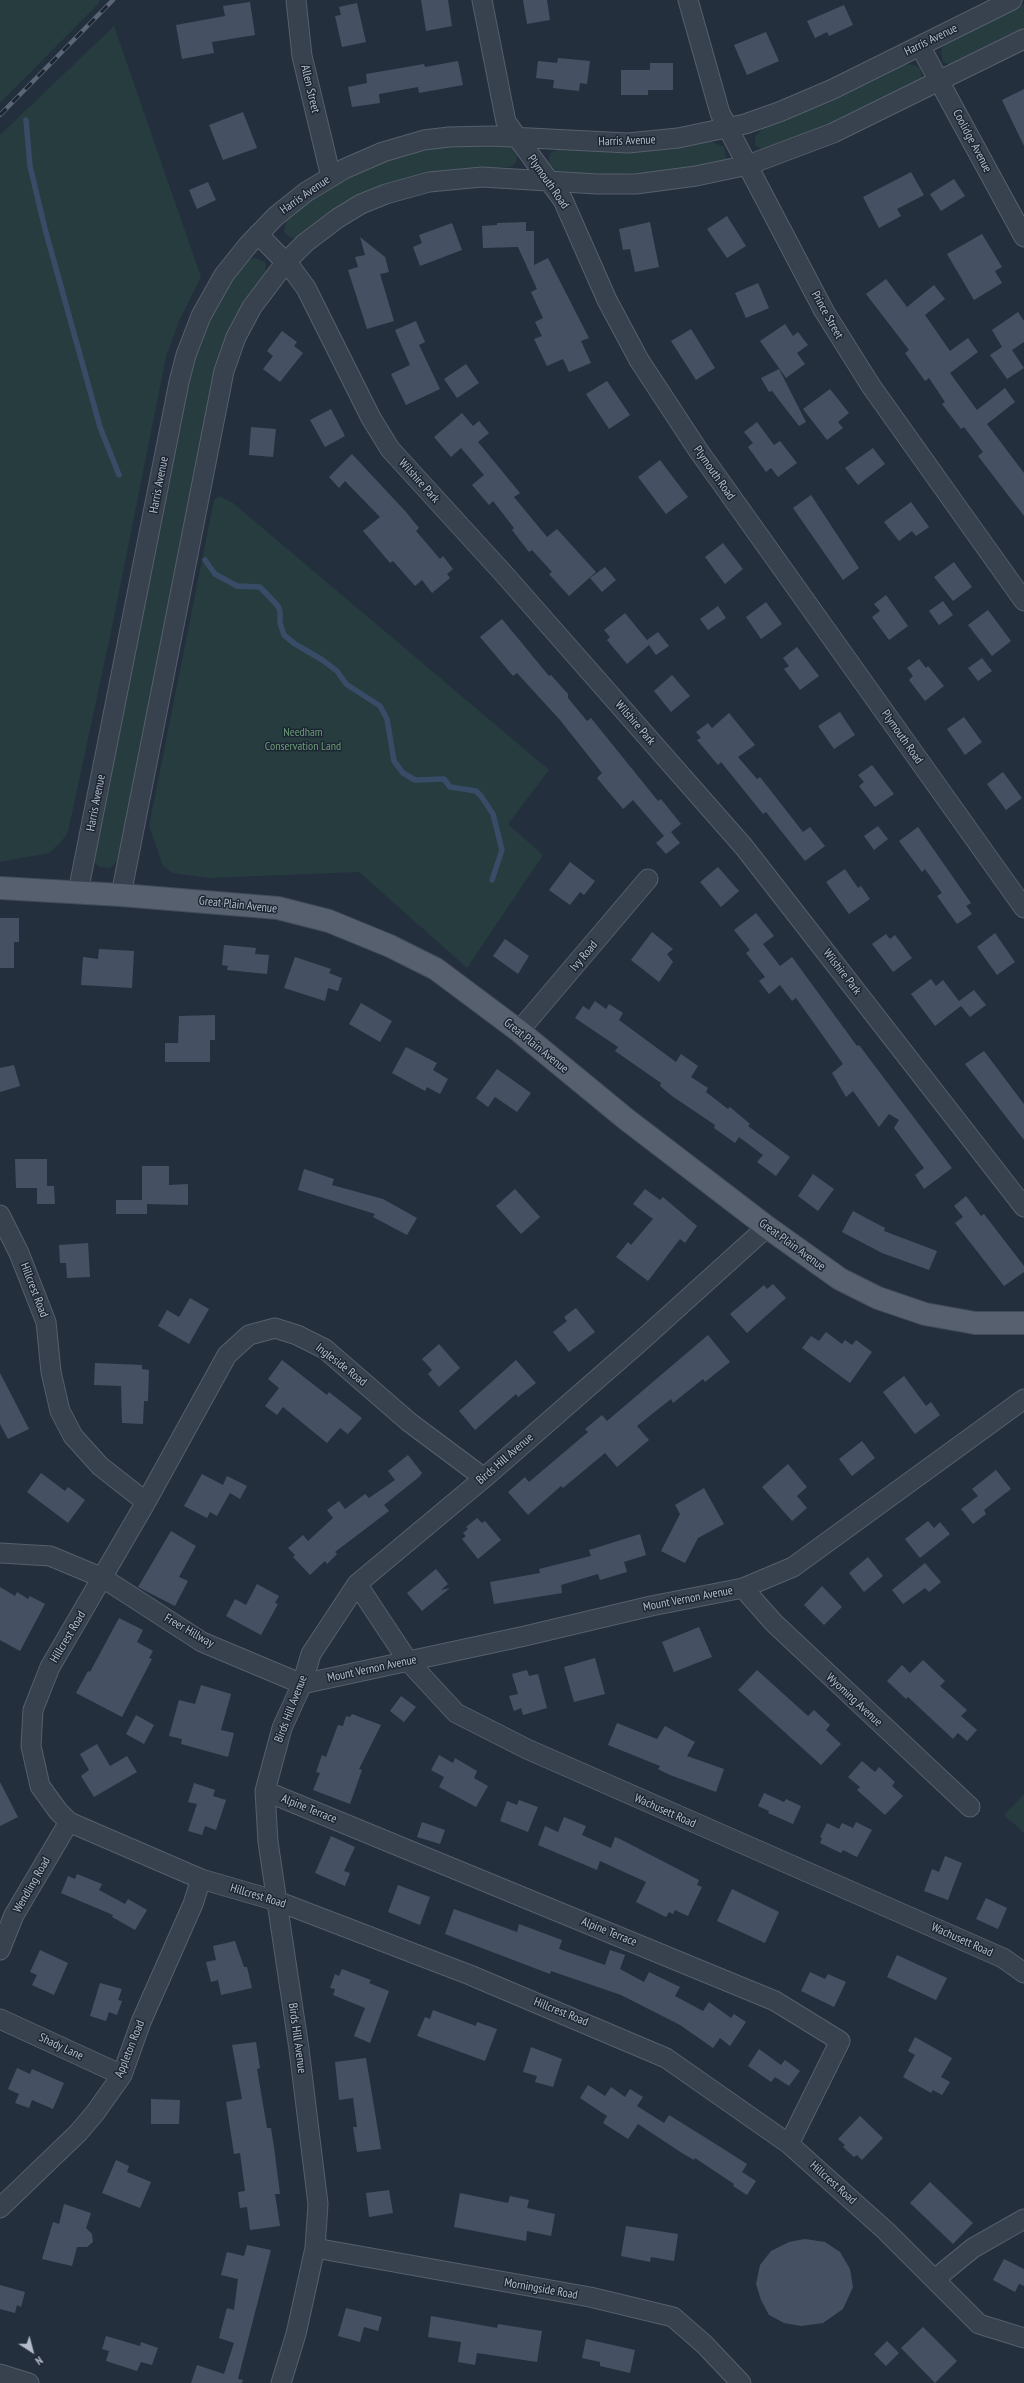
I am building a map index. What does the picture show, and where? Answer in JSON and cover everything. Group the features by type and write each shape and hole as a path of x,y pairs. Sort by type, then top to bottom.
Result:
{"main road":[{"name":"Great Plain Avenue","path":"0,888 121,895 278,908 329,921 430,966 519,1031 626,1119 767,1227 840,1279 878,1298 925,1314 954,1320 1024,1323"}],"street":[{"name":"Allen Street","path":"296,0 302,56 331,177"},
{"name":"Plymouth Road","path":"482,0 503,114 516,138 566,206 617,321 666,403 1024,908"},
{"name":"Prince Street","path":"688,0 717,104 728,128 824,311 846,348 1024,601"},
{"name":"Harris Avenue","path":"78,892 184,362 193,335 212,296 236,260 258,234 285,208 331,177 370,157 410,143 457,136 628,142 678,138 728,128 797,105 1012,0"},
{"path":"121,895 224,371 236,337 246,316 286,262 306,243 338,218 372,199 400,189 437,181 470,177 636,184 696,176 748,165 816,141 1024,39"},
{"name":"Coolidge Avenue","path":"920,46 1024,237"},
{"name":"Wilshire Park","path":"258,234 286,262 306,288 371,418 390,449 504,574 744,847 1024,1207"},
{"name":"Ivy Road","path":"519,1031 648,879"},
{"name":"Hillcrest Road","path":"0,1215 19,1253 46,1322 51,1372 60,1411 73,1436 100,1466 146,1502 50,1667 33,1710 31,1746 40,1786 69,1822 201,1879 277,1901 470,1975 666,2058 789,2144 886,2231 979,2324 1024,2338"},
{"name":"Birds Hill Avenue","path":"281,2383 296,2334 315,2248 318,2204 299,2049 268,1842 265,1791 282,1728 302,1684 310,1654 357,1584 484,1478 642,1340 767,1227"},
{"name":"Ingleside Road","path":"146,1502 227,1355 249,1335 275,1328 297,1335 325,1349 409,1422 484,1478"},
{"name":"Mount Vernon Avenue","path":"302,1684 525,1636 651,1606 743,1588 793,1567 1024,1399"},
{"name":"Freer Hillway","path":"0,1553 50,1556 103,1578 202,1642 302,1684"},
{"name":"Wachusett Road","path":"357,1584 408,1661 456,1713 535,1752 1003,1958 1024,1973"},
{"name":"Wyoming Avenue","path":"743,1588 774,1623 970,1806"},
{"name":"Alpine Terrace","path":"265,1791 775,2001 840,2041 789,2144"},
{"name":"Wendling Road","path":"0,1950 14,1915 69,1822"},
{"name":"Appleton Road","path":"0,2208 78,2133 95,2113 122,2075 140,2022 194,1904 201,1879"},
{"name":"Shady Lane","path":"0,2019 122,2075"},
{"path":"935,2279 972,2248 1024,2219"},
{"name":"Morningside Road","path":"315,2248 590,2297 673,2317 704,2344 741,2383"},
{"path":"0,2374 29,2383"}],"green space":[{"path":"0,0 99,0 99,3 0,103"},
{"path":"1024,4 1024,29 952,65 943,62 941,53 943,45 948,41"},
{"path":"114,26 201,277 179,321 166,357 112,627 68,832 62,841 49,853 0,862 0,135"},
{"path":"903,64 914,65 920,68 922,79 834,123 764,149 755,146 755,137 763,128"},
{"path":"710,141 724,147 726,157 722,161 699,167 652,173 601,175 553,173 548,165 550,153 560,148 624,151"},
{"path":"504,145 514,147 518,152 516,162 511,167 445,170 397,181 339,206 297,238 291,238 284,232 286,221 304,203 341,181 392,158 441,147"},
{"path":"255,258 265,262 266,272 210,397 118,861 110,868 100,867 96,864 94,858 185,393 198,345 221,295 247,260"},
{"name":"Needham Conservation Land","path":"219,496 233,503 549,770 508,824 543,855 467,968 359,872 208,878 173,873 163,866 149,826 214,500"},
{"path":"1024,1794 1024,1833 1004,1815"}],"building":[{"path":"421,0 448,0 452,26 426,31"},
{"path":"523,0 547,0 550,20 527,24"},
{"path":"250,2 255,35 212,42 214,53 182,59 176,25 225,16 223,6"},
{"path":"357,3 366,42 342,47 335,16 341,15 339,7"},
{"path":"844,5 853,25 829,36 827,32 815,38 807,21"},
{"path":"766,32 779,61 747,75 734,45"},
{"path":"558,58 590,61 587,84 580,83 579,91 553,88 554,80 536,78 538,61 557,63"},
{"path":"458,61 463,85 419,93 418,87 379,94 380,103 352,107 348,87 367,83 366,74 424,64 425,67"},
{"path":"650,63 673,63 673,90 648,90 648,95 621,95 621,70 650,70"},
{"path":"1024,89 1024,146 1002,100"},
{"path":"243,112 257,148 223,160 209,125"},
{"path":"911,172 924,195 897,209 901,216 879,228 863,197"},
{"path":"954,179 965,196 941,211 930,194"},
{"path":"208,182 216,200 197,209 189,190"},
{"path":"727,216 746,246 727,258 707,229"},
{"path":"526,222 526,231 534,231 534,265 548,258 589,338 581,341 591,363 569,372 563,359 547,366 534,339 542,336 535,322 543,318 531,292 537,289 518,247 483,248 482,226 497,225 497,223"},
{"path":"650,222 659,267 635,272 630,249 623,250 619,229"},
{"path":"452,223 462,250 420,266 413,247 422,243 419,235"},
{"path":"982,234 1002,267 995,271 1002,283 974,300 947,254"},
{"path":"360,237 385,257 389,272 380,274 394,321 367,329 348,270 358,267 355,257 365,255"},
{"path":"886,279 907,307 934,285 945,299 925,315 950,351 968,338 978,352 950,373 977,410 1005,388 1015,402 987,424 1024,473 1024,516 978,456 983,452 964,427 961,429 942,404 945,402 929,378 925,381 905,353 909,350 866,294"},
{"path":"758,283 769,308 746,318 735,293"},
{"path":"1018,312 1024,321 1024,342 1012,350 1024,368 1007,379 990,355 1002,347 992,330"},
{"path":"416,321 425,342 419,345 440,389 406,405 391,374 410,365 395,330"},
{"path":"785,324 793,336 798,332 808,345 797,353 805,364 786,378 760,341"},
{"path":"691,329 715,368 696,380 671,341"},
{"path":"282,331 297,342 294,346 303,353 280,382 263,369 273,356 267,351"},
{"path":"466,364 479,383 457,398 444,379"},
{"path":"779,369 806,422 799,426 772,391 769,392 761,378"},
{"path":"607,381 630,415 609,429 586,394"},
{"path":"830,389 849,413 838,422 843,428 827,440 803,409"},
{"path":"331,409 345,436 325,447 310,420"},
{"path":"462,413 473,426 479,421 489,433 478,442 520,493 514,497 547,537 557,529 596,572 569,596 549,574 552,572 532,550 529,552 512,530 514,528 493,501 489,505 472,485 484,475 461,448 451,457 434,437"},
{"path":"757,422 774,445 780,441 797,463 778,477 771,468 766,472 748,447 753,443 744,432"},
{"path":"251,427 276,429 273,457 249,455"},
{"path":"873,448 885,464 858,485 845,468"},
{"path":"352,454 406,512 419,528 416,531 440,559 443,556 453,569 447,574 450,578 432,593 422,580 415,586 393,561 390,563 363,531 380,517 345,481 339,488 329,477"},
{"path":"660,460 688,497 666,514 638,477"},
{"path":"811,495 859,568 843,580 793,508"},
{"path":"911,502 929,527 916,536 912,531 899,541 884,522"},
{"path":"723,543 743,569 725,584 705,557"},
{"path":"954,562 972,587 953,601 934,577"},
{"path":"605,567 616,580 602,592 590,578"},
{"path":"886,595 908,626 889,640 872,617 880,611 874,604"},
{"path":"943,601 953,615 939,625 929,611"},
{"path":"766,602 782,624 761,639 746,617"},
{"path":"718,606 726,618 708,630 700,619"},
{"path":"988,610 1011,641 992,656 968,625"},
{"path":"625,613 647,640 658,632 669,646 656,655 649,645 627,664 607,640 610,637 604,630"},
{"path":"502,619 549,676 551,675 568,694 568,698 587,721 591,718 658,801 661,799 681,824 671,832 680,843 666,854 656,843 664,836 633,800 623,809 597,778 602,773 560,720 517,673 513,676 480,637"},
{"path":"797,647 819,676 800,690 784,669 789,666 783,658"},
{"path":"982,658 992,671 978,681 968,668"},
{"path":"919,659 926,668 928,666 944,686 925,701 909,680 913,676 907,668"},
{"path":"672,675 690,696 671,712 654,691"},
{"path":"840,712 855,735 834,749 818,726"},
{"path":"729,713 755,745 738,757 757,779 760,777 803,832 810,827 825,846 805,861 766,812 763,814 721,762 718,765 697,740 701,738 696,732 708,723 712,728"},
{"path":"964,717 982,742 965,755 947,729"},
{"path":"872,765 894,794 875,807 859,786 864,782 858,775"},
{"path":"1003,772 1022,798 1006,810 987,784"},
{"path":"878,826 888,839 874,850 864,836"},
{"path":"918,827 971,903 966,906 972,914 957,924 937,896 942,893 925,869 922,872 899,841"},
{"path":"570,862 595,881 584,895 580,892 570,905 549,890"},
{"path":"718,867 739,891 721,907 700,882"},
{"path":"845,869 858,888 861,886 870,899 849,914 826,882"},
{"path":"756,913 774,936 763,944 780,966 792,957 857,1046 859,1045 952,1168 924,1189 915,1175 924,1168 894,1128 899,1120 889,1114 879,1127 853,1091 846,1097 832,1073 843,1064 796,998 792,1001 780,985 769,994 759,981 765,977 746,953 750,950 734,930"},
{"path":"0,918 19,918 19,942 14,942 14,968 0,968"},
{"path":"652,932 673,949 667,954 673,962 659,982 631,960"},
{"path":"995,933 1015,962 997,975 977,947"},
{"path":"886,934 890,939 895,935 912,958 893,972 872,944"},
{"path":"505,939 529,956 518,974 493,956"},
{"path":"224,945 256,948 255,954 269,955 267,974 227,970 228,966 222,965"},
{"path":"99,949 134,951 132,988 81,985 83,957 98,959"},
{"path":"295,957 331,969 329,973 342,978 338,991 328,988 325,1001 284,988"},
{"path":"931,979 936,986 943,980 959,1001 974,990 986,1005 970,1017 961,1006 935,1026 911,994"},
{"path":"595,1001 606,1009 609,1004 623,1013 619,1020 676,1062 681,1054 698,1066 691,1077 708,1088 706,1092 728,1109 730,1107 750,1124 748,1126 790,1157 776,1176 757,1162 763,1155 739,1137 735,1143 714,1128 715,1125 672,1096 660,1086 661,1083 615,1051 618,1047 575,1018 583,1006 589,1010"},
{"path":"361,1003 392,1021 380,1042 349,1024"},
{"path":"215,1015 215,1040 210,1040 210,1062 165,1062 165,1043 178,1043 179,1016"},
{"path":"406,1047 437,1063 433,1070 448,1079 440,1094 427,1087 425,1091 392,1073"},
{"path":"984,1051 1024,1104 1024,1140 965,1064"},
{"path":"14,1065 20,1086 0,1092 0,1068"},
{"path":"497,1069 531,1093 517,1112 495,1097 488,1107 476,1098"},
{"path":"15,1159 47,1159 47,1186 54,1186 55,1204 37,1204 37,1188 16,1188"},
{"path":"142,1166 169,1166 169,1185 188,1184 188,1205 147,1204 147,1214 116,1214 116,1200 142,1200"},
{"path":"304,1169 334,1179 332,1185 383,1199 417,1218 407,1235 373,1217 375,1214 298,1190"},
{"path":"813,1174 834,1189 818,1211 798,1196"},
{"path":"515,1189 540,1217 521,1234 496,1206"},
{"path":"645,1189 660,1200 663,1197 697,1226 685,1243 680,1239 648,1281 616,1257 628,1242 631,1245 653,1219 633,1204"},
{"path":"966,1196 981,1216 984,1214 1024,1266 1024,1272 1004,1286 955,1223 963,1217 954,1206"},
{"path":"853,1211 885,1228 884,1231 937,1251 929,1270 882,1253 842,1232"},
{"path":"88,1243 90,1277 67,1278 66,1263 60,1263 59,1245"},
{"path":"773,1284 786,1298 747,1333 730,1314 764,1285 767,1289"},
{"path":"190,1298 209,1309 189,1344 158,1326 167,1310 179,1317"},
{"path":"576,1308 595,1332 569,1352 553,1332 567,1321 564,1317"},
{"path":"826,1332 842,1344 845,1340 852,1345 856,1340 872,1352 850,1383 802,1348 811,1336 819,1341"},
{"path":"708,1335 730,1362 705,1382 703,1379 673,1403 671,1399 637,1426 649,1440 617,1467 605,1453 563,1488 561,1486 528,1515 508,1492 525,1477 529,1482 588,1432 585,1429 602,1415 607,1421"},
{"path":"439,1344 460,1368 439,1387 428,1374 432,1370 422,1359"},
{"path":"282,1360 327,1395 329,1392 362,1418 348,1434 340,1428 327,1443 283,1407 277,1415 265,1406 279,1388 268,1379"},
{"path":"516,1360 536,1383 518,1397 516,1394 475,1430 459,1411"},
{"path":"95,1363 142,1365 142,1369 149,1370 148,1401 144,1401 143,1424 122,1423 121,1386 94,1385"},
{"path":"0,1373 29,1429 8,1439 0,1424"},
{"path":"904,1376 926,1406 931,1402 940,1415 915,1434 883,1392"},
{"path":"862,1441 875,1458 852,1476 839,1459"},
{"path":"408,1455 422,1473 419,1477 384,1505 389,1511 335,1552 337,1554 327,1564 325,1561 310,1575 293,1557 295,1555 288,1548 303,1535 308,1541 333,1518 327,1510 339,1501 345,1509 365,1494 369,1498 395,1480 388,1471"},
{"path":"788,1464 807,1487 797,1496 807,1508 792,1521 762,1487"},
{"path":"996,1470 1011,1489 984,1510 986,1514 973,1524 961,1509 978,1496 972,1489"},
{"path":"41,1473 65,1491 68,1487 85,1500 68,1523 27,1492"},
{"path":"202,1474 223,1485 227,1476 247,1486 240,1499 230,1493 217,1516 210,1512 207,1518 184,1506"},
{"path":"704,1488 724,1524 698,1538 685,1563 661,1551 680,1514 675,1505"},
{"path":"477,1518 482,1523 485,1521 501,1540 478,1559 462,1539 466,1536 463,1533 468,1529 466,1527"},
{"path":"928,1521 934,1528 940,1522 950,1534 920,1558 905,1539"},
{"path":"171,1531 196,1546 179,1577 188,1581 175,1606 138,1587"},
{"path":"640,1534 646,1555 624,1562 627,1572 600,1580 598,1574 561,1585 562,1593 494,1604 490,1582 540,1573 539,1569 591,1556 589,1550"},
{"path":"868,1557 883,1576 864,1592 849,1573"},
{"path":"925,1563 941,1582 929,1592 925,1588 903,1604 892,1590"},
{"path":"436,1569 448,1584 441,1590 450,1588 422,1611 407,1593"},
{"path":"257,1584 279,1596 275,1603 278,1604 261,1635 226,1616 235,1599 246,1605"},
{"path":"822,1586 842,1607 824,1625 804,1605"},
{"path":"0,1587 15,1596 17,1592 28,1599 30,1596 45,1604 20,1651 0,1640"},
{"path":"119,1618 143,1630 137,1642 153,1651 149,1658 152,1659 122,1717 76,1693 88,1671 90,1672"},
{"path":"699,1627 712,1657 674,1672 662,1642"},
{"path":"595,1658 605,1694 574,1702 564,1667"},
{"path":"923,1660 945,1681 940,1686 967,1710 961,1716 977,1730 967,1741 958,1733 953,1739 908,1697 906,1699 887,1681 902,1665 910,1673"},
{"path":"527,1670 529,1676 538,1674 547,1708 523,1715 521,1708 514,1711 509,1696 518,1694 512,1674"},
{"path":"757,1670 808,1716 814,1710 830,1725 826,1730 841,1744 821,1765 738,1690"},
{"path":"201,1685 231,1694 221,1730 234,1733 228,1757 181,1744 182,1739 169,1736 179,1700 195,1704"},
{"path":"401,1696 416,1707 404,1722 390,1711"},
{"path":"352,1714 381,1725 359,1769 362,1770 350,1804 313,1790 320,1773 316,1772 322,1755 326,1757 338,1725 343,1726 346,1716 350,1717"},
{"path":"136,1715 154,1725 144,1744 126,1734"},
{"path":"617,1723 657,1739 665,1726 695,1742 687,1756 724,1769 716,1792 670,1775 658,1769 660,1766 608,1745"},
{"path":"97,1744 110,1766 127,1756 137,1772 94,1797 81,1776 89,1770 80,1754"},
{"path":"439,1755 453,1763 455,1758 477,1771 474,1778 488,1786 476,1807 439,1787 444,1777 431,1770"},
{"path":"862,1761 875,1772 879,1767 895,1782 892,1786 903,1796 885,1815 857,1790 860,1787 848,1777"},
{"path":"0,1782 18,1817 0,1826"},
{"path":"194,1783 215,1790 213,1796 226,1800 216,1830 205,1826 202,1835 188,1831 197,1804 188,1802"},
{"path":"764,1793 784,1802 786,1799 801,1806 793,1824 768,1813 769,1811 758,1806"},
{"path":"519,1800 538,1807 528,1832 500,1821 507,1801 517,1805"},
{"path":"564,1817 586,1826 582,1835 611,1848 615,1837 699,1880 697,1885 702,1887 688,1916 675,1910 673,1914 669,1912 666,1917 636,1902 646,1882 600,1861 597,1870 538,1845 545,1826 558,1832"},
{"path":"422,1822 445,1830 440,1844 417,1837"},
{"path":"856,1822 872,1830 857,1857 843,1850 841,1853 820,1843 822,1838 820,1837 827,1823 839,1829 842,1823 853,1828"},
{"path":"331,1836 355,1847 344,1871 350,1873 345,1886 315,1873"},
{"path":"945,1856 962,1863 948,1900 924,1891 932,1869 939,1872"},
{"path":"77,1874 102,1884 99,1890 125,1904 128,1899 147,1910 135,1930 112,1917 113,1915 61,1893 68,1876 75,1879"},
{"path":"398,1885 430,1897 420,1925 388,1912"},
{"path":"732,1889 779,1912 765,1943 717,1921"},
{"path":"986,1898 1007,1908 998,1929 976,1919"},
{"path":"454,1909 517,1932 519,1924 562,1940 559,1949 605,1965 610,1950 625,1955 620,1969 644,1982 649,1972 680,1987 675,1996 703,2011 709,2002 731,2018 734,2014 746,2022 730,2046 720,2038 713,2048 680,2025 621,1995 551,1971 550,1974 445,1934"},
{"path":"235,1941 244,1967 247,1967 252,1988 221,1995 218,1980 211,1982 206,1962 216,1960 213,1946"},
{"path":"40,1950 68,1963 54,1995 32,1985 37,1975 30,1972"},
{"path":"897,1955 947,1978 936,2000 887,1977"},
{"path":"342,1969 371,1980 369,1983 389,1991 370,2043 354,2036 365,2008 333,1995 335,1989 330,1988 335,1974 339,1976"},
{"path":"810,1972 825,1979 828,1974 846,1982 834,2007 801,1991"},
{"path":"100,1983 122,1989 118,2000 122,2001 117,2015 109,2012 106,2021 90,2016"},
{"path":"433,2010 476,2026 477,2022 497,2029 485,2061 417,2036 425,2017 430,2019"},
{"path":"915,2037 952,2058 941,2077 950,2082 942,2095 933,2090 931,2093 903,2077 915,2055 908,2051"},
{"path":"256,2042 260,2068 257,2069 267,2128 271,2128 274,2147 280,2194 275,2194 280,2226 250,2230 247,2207 240,2208 238,2192 245,2191 240,2153 234,2154 226,2102 242,2099 232,2045"},
{"path":"531,2047 562,2059 553,2087 535,2082 537,2076 523,2072"},
{"path":"759,2049 781,2065 785,2060 800,2071 789,2086 775,2077 771,2082 748,2066"},
{"path":"366,2058 381,2149 357,2152 353,2127 357,2127 353,2098 339,2100 335,2062"},
{"path":"17,2068 30,2074 32,2069 64,2083 53,2109 32,2100 29,2108 15,2103 19,2094 8,2089"},
{"path":"588,2085 605,2096 611,2087 625,2097 630,2089 643,2097 637,2106 664,2123 669,2115 722,2148 747,2164 742,2172 756,2181 747,2195 733,2186 734,2184 695,2158 694,2160 682,2153 638,2124 628,2139 603,2123 607,2116 580,2098"},
{"path":"151,2099 180,2100 179,2124 151,2124"},
{"path":"860,2116 883,2138 862,2160 857,2155 854,2157 843,2147 845,2145 838,2139"},
{"path":"116,2160 129,2166 127,2172 151,2182 140,2208 102,2193"},
{"path":"930,2182 973,2223 953,2244 910,2203"},
{"path":"389,2190 393,2213 369,2217 366,2193"},
{"path":"460,2193 508,2203 510,2196 529,2200 527,2208 555,2214 551,2236 527,2231 526,2241 454,2227"},
{"path":"64,2204 91,2213 86,2228 92,2234 93,2242 87,2247 77,2247 72,2266 42,2259 53,2222 59,2224"},
{"path":"626,2226 678,2234 674,2261 651,2257 650,2262 621,2256"},
{"path":"805,2239 825,2242 840,2252 850,2269 853,2287 843,2309 823,2323 801,2326 784,2323 769,2315 761,2300 756,2284 760,2265 771,2251 789,2242"},
{"path":"247,2245 271,2250 238,2379 243,2380 242,2383 191,2383 197,2365 224,2374 234,2343 219,2338 227,2308 234,2310 238,2279 221,2275 227,2252 244,2256"},
{"path":"1004,2259 1024,2269 1024,2286 1019,2284 1015,2292 993,2280"},
{"path":"0,2285 25,2292 21,2307 17,2305 15,2313 0,2309"},
{"path":"346,2308 382,2317 378,2331 364,2327 360,2342 338,2336"},
{"path":"431,2316 497,2328 498,2324 542,2331 537,2362 477,2353 475,2365 458,2362 461,2342 428,2337"},
{"path":"923,2327 957,2361 935,2383 901,2348"},
{"path":"106,2336 140,2346 141,2342 158,2348 152,2365 141,2362 137,2371 106,2361 109,2351 102,2349"},
{"path":"586,2339 635,2350 630,2373 600,2366 600,2362 582,2358"},
{"path":"887,2341 899,2353 886,2366 874,2354"}],"waterway":[{"path":"26,120 30,166 45,229 100,427 119,475"},
{"path":"205,560 215,574 237,586 260,587 278,606 280,611 280,623 284,635 295,644 321,659 337,671 346,684 380,706 387,719 394,761 403,773 415,780 444,779 450,787 476,791 481,796 493,814 502,850 492,880"}],"railway":[{"path":"0,115 113,0"}]}
